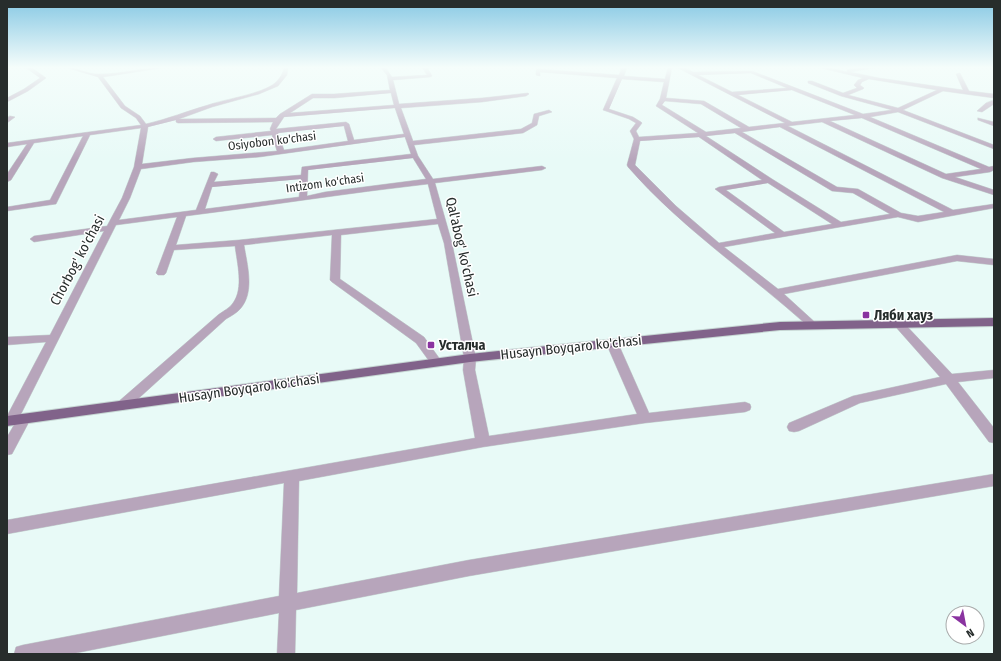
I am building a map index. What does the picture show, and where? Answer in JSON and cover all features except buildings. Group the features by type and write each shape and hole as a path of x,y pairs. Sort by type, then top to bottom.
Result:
{"main road":[{"name":"Husayn Boyqaro ko'chasi","path":"13,421 436,362 780,326 994,322"}],"street":[{"path":"116,98 123,107 138,117 145,126"},
{"path":"7,145 145,126 178,118 210,106 239,98"},
{"path":"281,152 273,129 277,120 282,115 309,98"},
{"name":"Qal'abog' ko'chasi","path":"395,98 415,156 431,182 448,243 470,358 469,370 482,442"},
{"path":"282,115 498,98"},
{"path":"611,98 606,110 631,118 639,124 633,131 637,139 631,165 650,187 717,246 776,292 813,325"},
{"path":"740,98 791,124"},
{"path":"816,98 991,169"},
{"path":"854,98 900,110 994,147"},
{"path":"637,139 702,135 863,116 900,110 924,98"},
{"path":"747,129 702,102 663,99 659,106 769,181 840,225"},
{"path":"980,111 988,104 994,102"},
{"name":"Osiyobon ko'chasi","path":"138,167 281,152 351,142 523,131 535,124 536,115 548,112"},
{"path":"980,119 994,124"},
{"path":"166,121 277,120"},
{"path":"824,121 945,176 994,193"},
{"path":"216,139 346,124 351,142"},
{"path":"780,125 952,213"},
{"name":"Сhorbog' ko'chasi","path":"7,450 13,421 52,338 126,198 138,167 145,126"},
{"path":"735,130 835,190 855,191 898,215 918,219 994,206"},
{"path":"7,209 53,202 88,133"},
{"path":"7,180 32,141"},
{"path":"984,143 994,141"},
{"path":"303,199 305,169 415,156"},
{"name":"Intizom ko'chasi","path":"34,239 200,211 303,199 348,191 542,168"},
{"path":"945,176 991,169"},
{"path":"200,211 214,174"},
{"path":"209,185 304,177"},
{"path":"769,181 719,189 783,235"},
{"path":"161,273 183,214"},
{"path":"717,246 898,215"},
{"path":"170,248 239,243 442,221"},
{"path":"337,232 334,280 420,340 436,362"},
{"path":"123,405 236,306 241,298 244,288 239,243"},
{"path":"776,292 957,258 994,262"},
{"path":"898,324 948,379 994,438"},
{"path":"7,341 52,338"},
{"path":"612,343 645,418"},
{"path":"794,428 857,399 948,379 994,374"},
{"path":"7,527 482,442 645,418 745,406"},
{"path":"286,654 292,476"},
{"path":"23,654 469,568 994,480"}],"place":[{"name":"Ляби хауз","path":"866,315"},
{"name":"Усталча","path":"431,345"}]}
